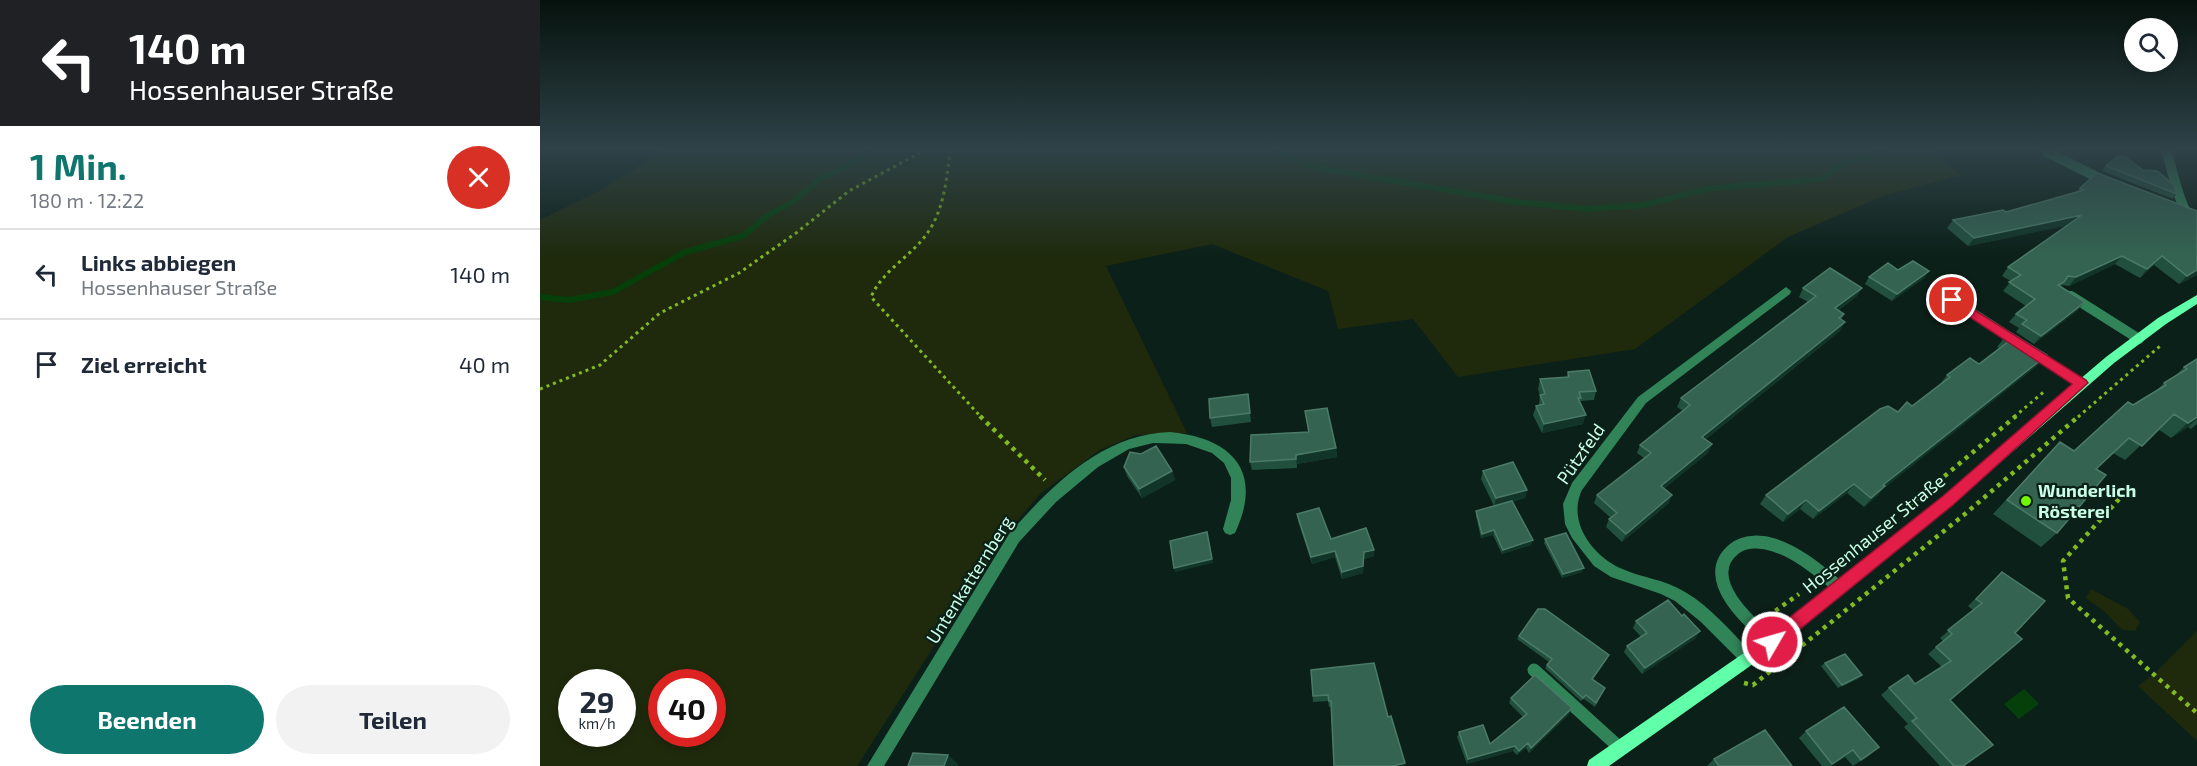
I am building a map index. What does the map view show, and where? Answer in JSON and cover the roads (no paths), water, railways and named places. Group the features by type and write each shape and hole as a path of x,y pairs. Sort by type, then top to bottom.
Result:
{"street":[{"path":"2181,210 2197,218"},
{"name":"Pützfeld","path":"1748,659 1682,597 1663,588 1616,573 1592,556 1570,518 1570,504 1577,487 1642,400 1786,291"},
{"name":"Hossenhauser Straße","path":"1595,766 1772,642 1948,500 2081,383 2197,299"},
{"name":"Untenkatternberg","path":"875,766 1014,538 1042,504 1102,458 1128,444 1149,438 1170,436 1212,448 1223,455 1236,472 1237,502 1230,529"}],"lane":[{"path":"2177,186 2181,210"},
{"path":"2064,291 2139,339"},
{"path":"1952,300 2081,383"},
{"path":"1772,642 1736,607 1725,589 1722,579 1723,562 1735,548 1751,543 1773,544 1790,552 1840,588"},
{"path":"1534,670 1619,747"}],"waterway":[{"path":"540,297 569,300 613,292 685,252 743,236 767,216 794,201 812,186"},
{"path":"1422,186 1516,202 1587,209 1644,205 1705,189 1743,186"}],"place":[{"name":"Wunderlich Rösterei","path":"2026,501"}]}
